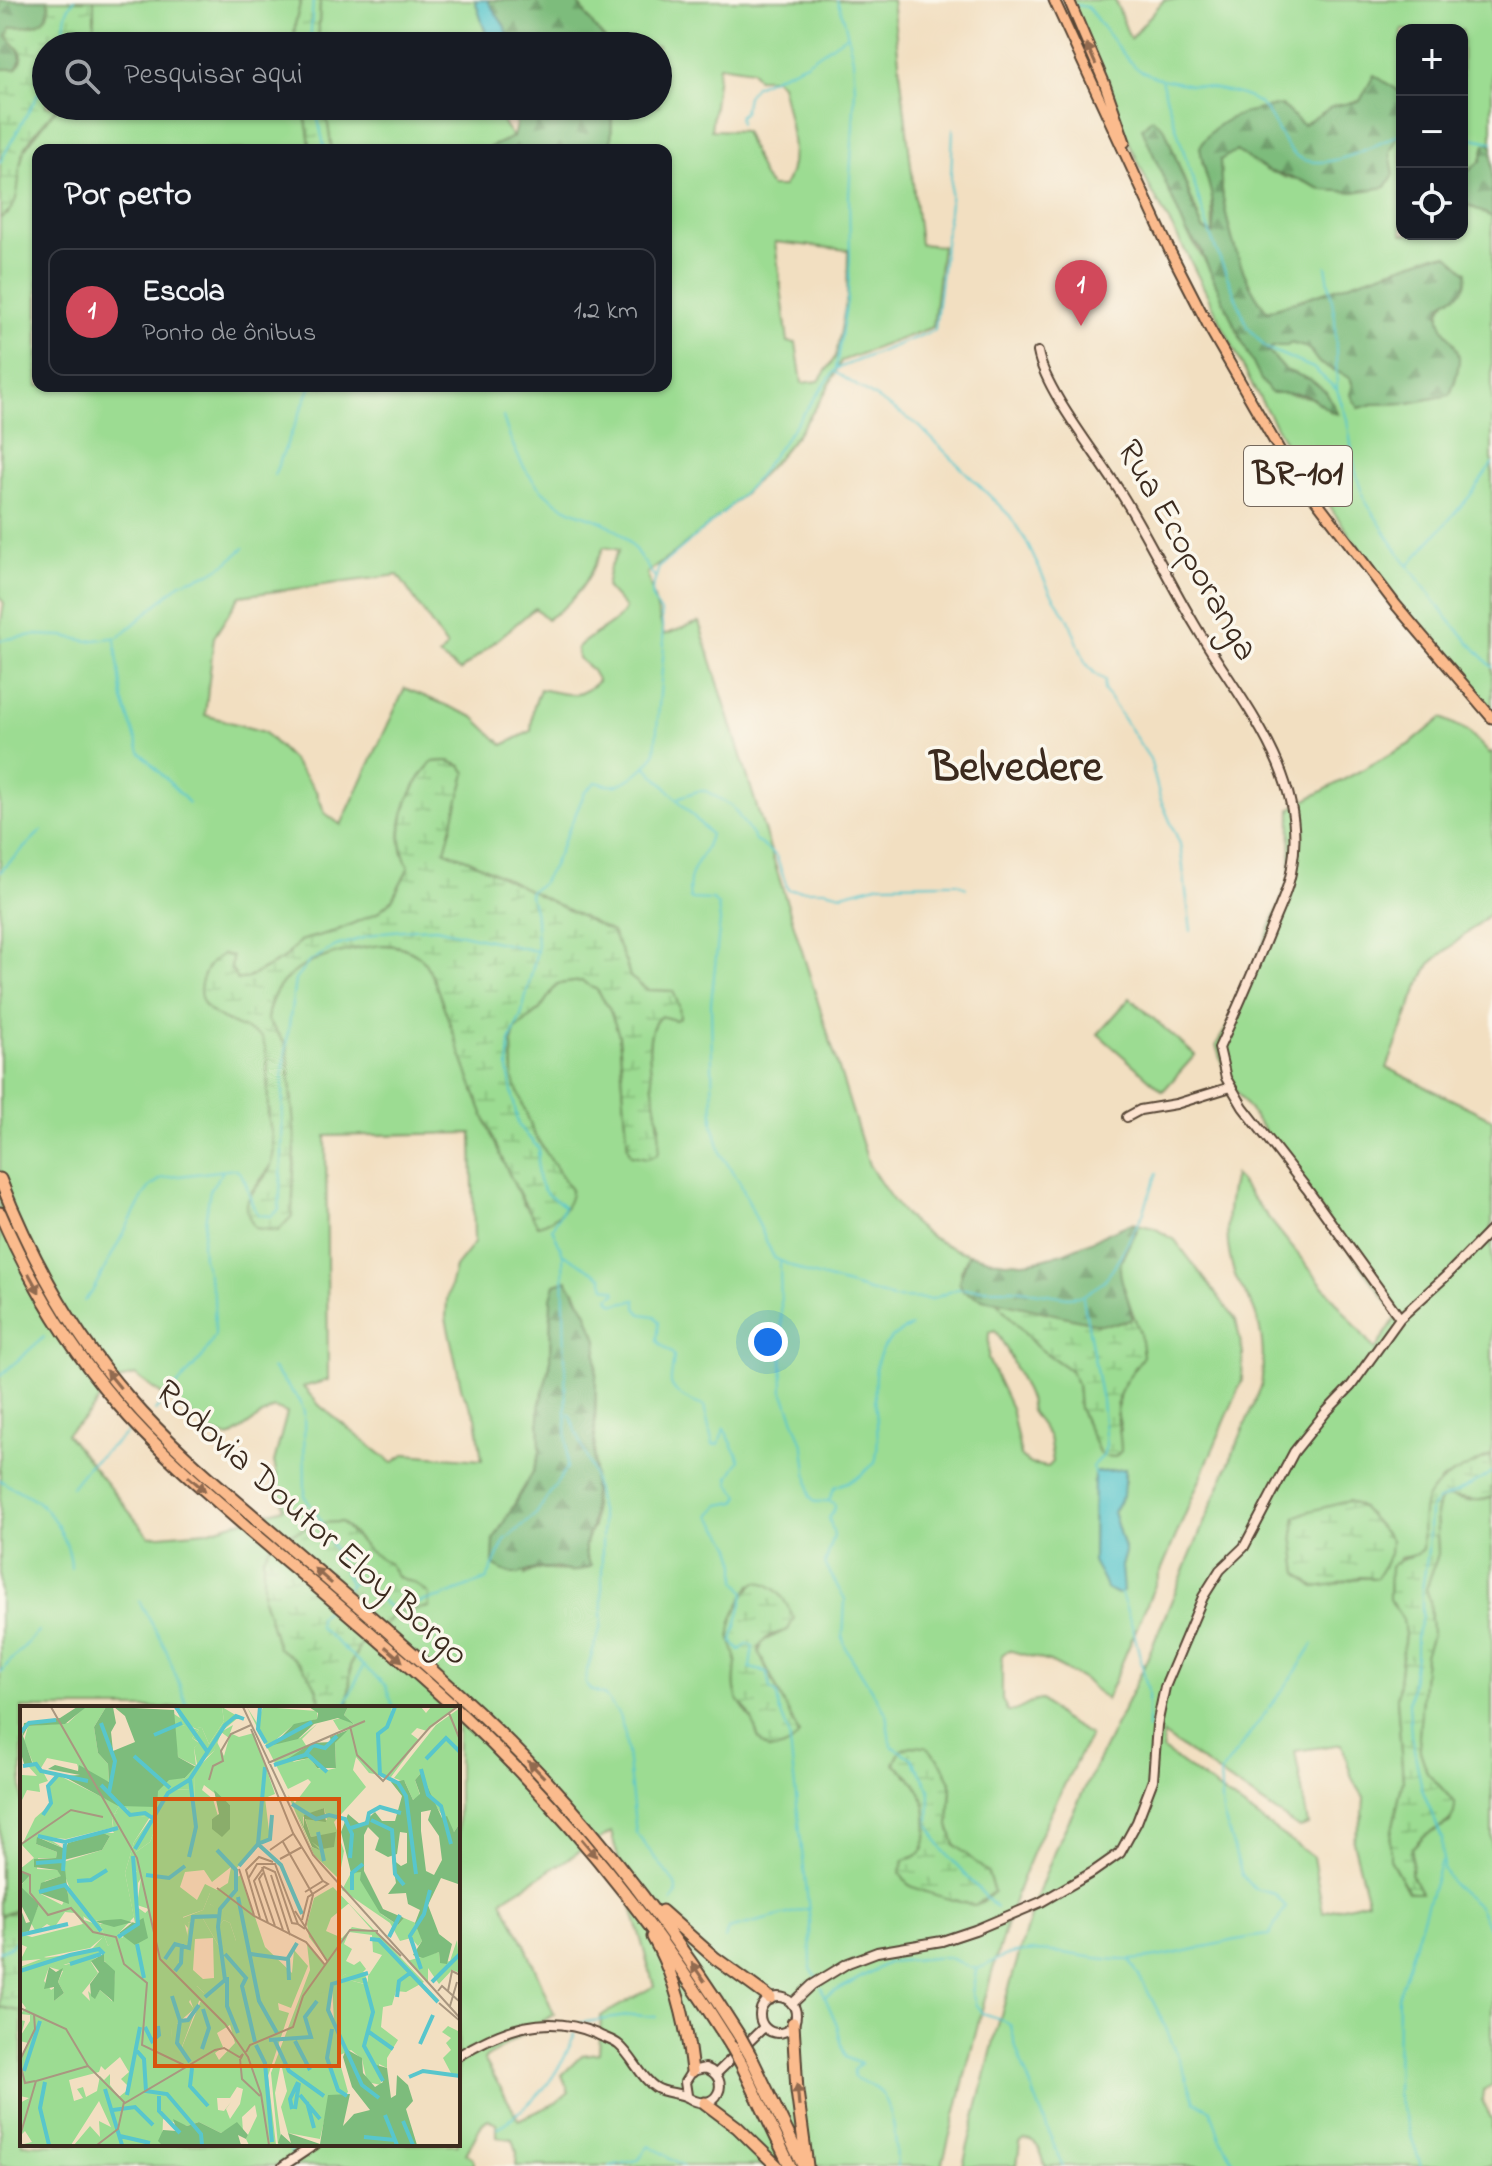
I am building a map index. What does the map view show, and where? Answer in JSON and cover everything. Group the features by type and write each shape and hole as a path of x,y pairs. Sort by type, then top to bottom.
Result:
{"highway":[{"name":"Rodovia Doutor Eloy Borgo","path":"0,1179 24,1236 53,1292 95,1355 143,1414 197,1467 485,1719 571,1808 638,1898 695,1967 740,2037 790,2166"},
{"name":"Rodovia Doutor Eloy Borgo","path":"0,1213 56,1320 85,1363 134,1422 189,1477 454,1706"},
{"name":"Rodovia Doutor Eloy Borgo","path":"460,1712 638,1898 732,2047 746,2059 805,2166"},
{"path":"638,1898 770,1998"},
{"path":"638,1898 673,1979 691,2053 692,2071"},
{"path":"793,2023 805,2166"},
{"path":"705,2103 753,2141 777,2166"}],"main road":[{"name":"BR-101","path":"1054,0 1148,206 1210,329 1284,458 1396,605 1492,718"},
{"path":"1066,0 1104,82 1148,206"}],"street":[{"name":"Rua Ecoporanga","path":"1038,352 1041,367 1052,387 1134,514 1228,680 1261,728 1286,779 1293,829 1293,866 1283,898 1219,1048 1231,1087"},
{"path":"1127,1117 1140,1110 1176,1104 1231,1087 1400,1318"},
{"path":"792,2004 812,1985 848,1963 877,1952 942,1941 975,1930 1041,1902 1120,1853 1137,1822 1153,1780 1157,1725 1165,1687 1203,1597 1220,1570 1244,1547 1256,1529 1294,1452 1351,1386 1400,1318 1492,1229"},
{"path":"770,1998 784,1998 792,2004 795,2013 789,2028 780,2032 764,2027 760,2011 770,1998"},
{"path":"460,2055 488,2037 559,2022 617,2044 656,2087 687,2095 695,2101 705,2103 718,2094 720,2084 716,2074 705,2068 692,2071 685,2082 687,2095"},
{"path":"716,2074 764,2027"},
{"path":"283,2166 313,2146"}],"green space":[{"path":"0,0 48,0 45,21 7,36 20,55 16,69 0,69"},
{"path":"48,0 94,0 94,32 32,32 32,120 46,120 23,153 16,198 13,206 0,218 0,69 16,69 22,61 21,52 7,36 11,27 33,25 44,20 49,9"},
{"path":"94,0 301,0 295,32 94,32"},
{"path":"301,0 320,0 319,32 295,32"},
{"path":"320,0 475,0 485,32 319,32"},
{"path":"487,0 576,0 598,32 507,32"},
{"path":"576,0 892,0 920,244 942,246 933,327 841,361 806,422 758,479 703,530 647,573 664,635 699,622 869,1165 889,1195 910,1220 935,1240 969,1254 961,1271 963,1291 996,1301 1036,1346 1070,1370 1077,1383 1079,1408 1099,1452 1121,1430 1117,1411 1120,1390 1140,1333 1120,1278 1120,1264 1137,1225 1132,1223 1154,1228 1175,1240 1236,1320 1243,1354 1242,1381 1106,1700 1087,1682 1050,1662 1008,1650 1002,1655 1002,1699 1008,1712 1042,1700 1060,1718 1090,1735 1039,1837 1014,1901 942,2166 516,2166 517,2151 513,2139 497,2137 497,2123 488,2119 482,2124 466,2154 473,2159 473,2166 0,2166 0,2007 20,2011 20,2146 460,2146 460,1706 348,1706 351,1663 361,1643 398,1612 429,1607 414,1583 398,1577 389,1564 369,1551 341,1522 263,1558 263,1597 278,1648 294,1659 313,1681 321,1706 20,1706 20,1909 0,1916 0,627 4,603 0,598 0,218 8,214 24,150 47,120 306,120 310,144 32,144 32,392 672,392 672,144 611,144 612,120 672,120 672,32 598,32","holes":["719,65 752,70 757,78 774,78 781,84 793,151 789,176 783,187 771,187 763,177 744,131 711,130","775,242 848,250 847,297 836,356 819,381 802,383 796,343 788,342","604,547 619,550 610,567 606,587 625,608 617,619 577,648 578,658 591,669 598,681 578,694 540,689 533,709 531,731 503,745 474,717 405,688 341,825 325,813 316,791 292,760 264,732 205,715 214,637 240,596 398,575 447,647 439,656 460,671 535,608 547,619 557,613 581,588","449,761 461,766 466,773 444,851 469,860 611,932 630,977 647,990 673,991 675,1020 661,1016 650,1037 650,1068 660,1126 628,1148 619,1035 609,1008 597,990 581,981 557,984 540,1009 515,1030 512,1042 513,1079 535,1136 571,1190 524,1205 503,1161 432,975 424,962 406,949 375,945 358,947 324,955 298,968 286,978 273,997 267,1020 287,1046 295,1140 293,1201 252,1191 272,1165 274,1145 268,1112 267,1053 262,1038 253,1031 223,954 232,957 231,968 237,980 248,978 285,958 300,941 336,931 377,913 392,900 409,867 401,840 404,812 423,773 432,762","472,1133 474,1243 455,1267 446,1318 462,1391 476,1417 482,1460 406,1454 392,1463 320,1406 303,1387 328,1380 326,1136","575,1290 597,1340 593,1528 585,1547 591,1566 567,1571 541,1569 525,1575 535,1470 540,1452 539,1408 550,1365 551,1298","995,1330 1029,1399 1031,1411 1049,1437 1053,1462 1048,1467 1030,1464 1021,1456 1011,1408 988,1359 989,1332","135,1375 214,1433 229,1438 274,1408 287,1413 274,1462 284,1508 207,1531 149,1536 66,1434 86,1417 115,1382","1125,1470 1125,1481 1113,1512 1125,1552 1121,1575 1107,1589 1093,1561 1094,1473","751,1585 782,1632 763,1641 759,1653 796,1731 752,1720 737,1698 738,1607","894,1764 951,1782 949,1826 955,1846 987,1872 994,1892 981,1902 967,1904 919,1889 908,1884 900,1873 904,1861 923,1850 926,1811 915,1783","611,1832 654,1986 601,2016 599,2053 582,2055 562,2075 569,2092 556,2103 519,2120 484,2059 554,2014 502,1900"]},
{"path":"1065,0 1115,0 1130,39 1164,0 1492,0 1492,144 1485,144 1481,161 1468,171 1468,24 1396,24 1396,89 1375,76 1360,101 1351,102 1302,125 1281,105 1202,161 1212,195 1213,234 1203,229 1165,129 1165,181 1186,231 1211,271 1262,380 1286,393 1312,398 1334,414 1311,380 1285,370 1267,351 1290,343 1308,348 1319,363 1350,377 1359,408 1450,395 1456,379 1456,359 1440,313 1451,297 1435,255 1267,311 1247,279 1232,239 1223,198 1220,160 1236,150 1284,177 1323,190 1390,152 1396,140 1396,240 1468,240 1468,205 1492,217 1492,709 1411,620 1291,453 1149,186"},
{"path":"1374,75 1396,89 1396,140 1390,152 1394,174 1386,187 1354,192 1323,190 1268,171 1236,151 1220,160 1223,198 1232,239 1247,279 1267,311 1435,255 1448,255 1467,272 1463,289 1446,300 1440,310 1441,322 1459,357 1450,395 1359,408 1352,397 1350,378 1319,363 1308,348 1291,343 1267,350 1285,370 1311,380 1326,392 1338,414 1306,395 1271,393 1261,380 1200,249 1186,231 1142,128 1152,118 1165,129 1197,216 1203,229 1213,234 1213,201 1200,147 1215,128 1245,113 1281,105 1303,125 1333,106 1360,101"},
{"path":"306,120 327,120 331,144 310,144"},
{"path":"327,120 502,120 513,137 497,144 331,144"},
{"path":"516,120 612,120 611,144 497,144 513,137"},
{"path":"1485,144 1492,144 1492,217 1468,205 1468,171 1481,161"},
{"path":"1442,718 1468,731 1489,753 1492,752 1492,912 1430,964 1387,1068 1492,1119 1492,1455 1440,1481 1422,1550 1416,1555 1399,1558 1389,1599 1403,1619 1405,1634 1397,1698 1403,1780 1390,1840 1390,1859 1408,1892 1420,1892 1411,1874 1412,1848 1425,1835 1450,1822 1455,1803 1427,1772 1419,1736 1425,1654 1432,1635 1430,1601 1426,1589 1438,1554 1436,1514 1439,1502 1447,1496 1467,1501 1492,1497 1492,2086 1483,2091 1482,2100 1492,2120 1492,2166 1045,2166 1037,2146 1025,2140 1020,2143 1017,2166 963,2166 996,2032 1033,1907 1056,1847 1142,1671 1261,1387 1261,1332 1250,1301 1237,1280 1228,1241 1229,1200 1234,1175 1375,1350 1397,1316 1226,1077 1216,1045 1235,1014 1290,878 1291,808 1410,744","holes":["1362,1508 1391,1540 1373,1578 1314,1587 1298,1573 1293,1534","1163,1735 1299,1828 1308,1825 1295,1751 1342,1744 1352,1778 1364,1797 1363,1815 1353,1841 1368,1901 1323,1912 1313,1857 1163,1750"]},
{"path":"449,761 461,766 466,773 445,851 612,932 630,977 647,990 673,991 680,1018 675,1020 661,1016 653,1027 650,1042 660,1139 658,1154 648,1158 631,1155 628,1148 619,1035 609,1008 597,990 582,981 557,984 540,1009 515,1030 512,1042 513,1079 535,1136 571,1190 568,1202 560,1213 538,1225 492,1136 432,975 424,962 418,955 402,947 377,945 360,948 322,958 296,971 276,991 270,1004 267,1020 287,1046 295,1140 292,1216 278,1231 255,1228 249,1217 248,1200 268,1172 273,1157 265,1047 262,1038 209,1010 200,990 205,973 208,966 223,954 232,957 231,968 237,980 248,978 285,958 300,941 336,931 377,913 392,900 409,867 401,839 401,826 409,798 432,762"},
{"path":"1130,998 1195,1055 1163,1091 1098,1034"},
{"path":"1132,1223 1137,1225 1137,1230 1120,1268 1132,1320 1098,1324 983,1299 963,1291 959,1282 969,1254 1006,1262 1039,1260 1071,1250"},
{"path":"567,1280 586,1311 597,1340 592,1528 585,1547 591,1566 572,1571 539,1568 510,1573 493,1565 494,1539 534,1470 540,1452 539,1407 550,1365 551,1298 555,1284"},
{"path":"996,1301 1098,1324 1131,1320 1132,1312 1140,1333 1143,1356 1119,1397 1117,1413 1121,1451 1115,1457 1103,1456 1099,1452 1079,1408 1077,1383 1070,1370 1036,1346"},
{"path":"1492,1455 1492,1497 1479,1500 1446,1497 1440,1499 1436,1514 1438,1554 1426,1589 1430,1601 1432,1635 1425,1655 1419,1736 1427,1772 1455,1803 1455,1810 1447,1823 1425,1835 1412,1848 1411,1874 1421,1892 1409,1892 1390,1859 1390,1840 1403,1780 1397,1698 1405,1634 1403,1619 1389,1599 1390,1567 1422,1550 1424,1506 1433,1489 1452,1475"},
{"path":"1349,1501 1362,1508 1391,1540 1390,1554 1377,1578 1359,1577 1314,1587 1298,1573 1293,1534 1296,1517"},
{"path":"341,1522 369,1551 389,1564 398,1577 414,1583 429,1594 429,1607 398,1612 361,1643 351,1663 348,1706 321,1706 313,1681 294,1659 278,1648 263,1597 263,1558 274,1540 319,1523"},
{"path":"757,1582 775,1590 794,1618 788,1630 769,1636 759,1646 759,1653 799,1734 790,1744 778,1749 768,1749 760,1741 735,1688 736,1657 730,1630 742,1598"},
{"path":"910,1746 926,1747 939,1759 951,1782 949,1826 955,1845 987,1872 994,1892 975,1905 912,1887 900,1873 904,1860 923,1850 926,1841 926,1811 920,1791 894,1764 901,1750"},
{"path":"20,1909 20,2011 0,2007 0,1916"}],"water":[{"path":"475,0 487,0 507,32 485,32"},
{"path":"1125,1469 1123,1496 1113,1512 1125,1552 1121,1566 1123,1591 1118,1594 1106,1589 1093,1561 1094,1473"}],"waterway":[{"path":"64,32 66,16 74,0"},
{"path":"311,32 313,0"},
{"path":"836,368 848,294 855,89 853,59 837,0"},
{"path":"1076,5 1087,7 1138,69 1164,80 1230,92 1257,102 1299,158 1331,161 1396,136"},
{"path":"740,124 739,116 744,112 747,96 755,86 806,63 847,35"},
{"path":"1160,77 1211,237 1248,327 1266,348 1313,368 1337,390 1347,419 1355,470 1364,499 1396,549 1448,619 1492,667"},
{"path":"0,162 32,105"},
{"path":"318,120 324,144"},
{"path":"346,1589 354,1582 362,1582 391,1609 442,1597 487,1579 505,1540 536,1514 567,1468 563,1254 552,1228 564,1207 548,1195 540,1184 539,1149 518,1125 508,1069 510,1041 521,1016 537,951 536,918 529,892 541,884 553,866 585,792 596,782 614,786 628,780 655,753 664,646 661,612 653,600 652,590 659,567 722,514 752,484 836,369 935,330 950,202 953,128"},
{"path":"1468,137 1492,142"},
{"path":"1326,266 1335,318 1337,389"},
{"path":"835,372 917,424 1010,516 1026,541 1050,591 1069,620 1085,662 1105,680 1104,690 1150,759 1160,798 1180,844 1191,931"},
{"path":"274,475 309,392"},
{"path":"503,417 520,461 537,485 560,504 615,529 654,576"},
{"path":"1409,565 1470,496 1492,464"},
{"path":"0,640 34,635 88,641 119,637 181,583 210,573 244,548"},
{"path":"115,640 123,700 140,752 189,803"},
{"path":"646,766 710,834 693,871 689,888 690,899 713,900 718,906 720,921 711,1003 713,1124 721,1154 740,1183 774,1258 807,1273 893,1298 932,1299 957,1289 1014,1289 1067,1297 1082,1296 1102,1283 1113,1269 1143,1214 1157,1173"},
{"path":"680,797 706,791 732,806 755,840 776,856 788,890 825,890 842,894 881,884 948,883 958,883 966,888"},
{"path":"0,872 42,830"},
{"path":"84,1301 92,1292 144,1195 162,1178 235,1169 244,1179 259,1215 271,1216 279,1210 283,1072 295,980 309,962 336,946 383,932 414,929 436,928 536,951"},
{"path":"155,1411 204,1355 215,1335 214,1296 202,1243 210,1189 223,1171"},
{"path":"564,1254 602,1277 605,1287 615,1290 616,1293 609,1298 611,1302 636,1300 636,1308 641,1314 655,1316 659,1322 657,1341 674,1355 673,1387 684,1398 704,1406 713,1445 719,1444 724,1428 740,1460 729,1477 730,1484 740,1496 736,1502 719,1505 710,1515 731,1545 736,1560 736,1580 745,1592 732,1641 740,1650 748,1644 753,1646 750,1668 767,1672 770,1689 777,1694 789,1734 810,1921 811,1969 817,1977"},
{"path":"780,1263 783,1391 804,1447 810,1496 815,1502 828,1501"},
{"path":"1083,1298 1102,1401 1106,1445 1103,1456 1092,1467 1095,1476"},
{"path":"829,1500 835,1487 857,1478 875,1463 876,1368 881,1351 892,1338 911,1327"},
{"path":"0,1376 44,1337"},
{"path":"272,1368 300,1401 304,1412 305,1497 320,1519 350,1584"},
{"path":"569,1413 592,1471 602,1521 602,1623 587,1670 586,1684 591,1690 605,1696 619,1715 625,1735 636,1833 675,1884 677,1893 671,1902"},
{"path":"71,1487 87,1467 129,1431"},
{"path":"1492,1472 1437,1501 1430,1510 1422,1617 1416,1637 1409,1703 1411,1735 1422,1789 1442,1838 1443,1869 1453,1885 1478,1906 1492,1935"},
{"path":"0,1480 34,1499 50,1515 65,1541 71,1568"},
{"path":"829,1501 834,1503 835,1508 829,1518 834,1535 825,1564 845,1600 843,1639 846,1649 886,1713 890,1742 912,1758 930,1790 929,1825 943,1850 996,1908"},
{"path":"1120,1591 1134,1632 1148,1691 1148,1729"},
{"path":"139,1601 165,1647 187,1706"},
{"path":"330,1605 319,1617 319,1627 385,1685 393,1706"},
{"path":"0,1672 38,1632"},
{"path":"825,1997 889,1962 945,1957 977,1969 1011,1954 1040,1951 1099,1958 1147,1959 1269,1935 1286,1907 1275,1894 1255,1889 1242,1875 1223,1814 1220,1774 1313,1644"},
{"path":"345,1706 363,1666"},
{"path":"1421,2166 1397,2094 1398,1998 1441,1861"},
{"path":"725,1939 728,1929 807,1909"},
{"path":"0,1951 20,1937"},
{"path":"1130,1961 1167,2030 1195,2102 1211,2110 1220,2138 1237,2166"},
{"path":"976,1971 972,1993 976,2005 982,2013 1011,2026 1016,2048 1062,2166"},
{"path":"821,1988 837,2025 845,2057 861,2064 854,2070 854,2077 876,2088 886,2101 894,2129 897,2166"},
{"path":"579,2023 634,2015 656,2017"},
{"path":"498,2128 545,2087 575,2034"},
{"path":"610,2166 638,2160 649,2145 683,2166"},
{"path":"289,2146 293,2157"}],"place":[{"name":"Escola","path":"1081,326"}],"district":[{"name":"Belvedere","path":"1016,769"}]}
